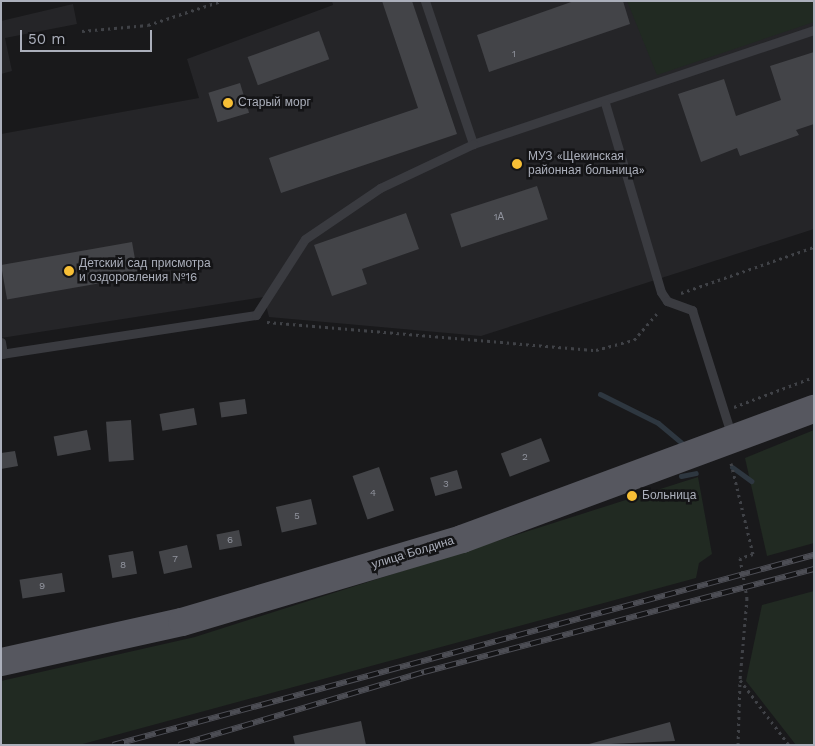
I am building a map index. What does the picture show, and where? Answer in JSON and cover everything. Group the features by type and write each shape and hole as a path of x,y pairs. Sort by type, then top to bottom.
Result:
{"main road":[{"name":"улица Болдина","path":"1,662 182,622 462,539 814,409"}],"lane":[{"path":"425,1 473,144"},
{"path":"1,342 2,354 256,314 305,239 380,188 473,144 605,103 814,30"},
{"path":"605,103 667,301 692,310 722,412 728,441"}],"path":[{"path":"82,31 148,25 221,1"},
{"path":"256,314 271,324 596,350 634,340 667,301 688,289 814,247"},
{"path":"722,412 814,378"},
{"path":"728,441 753,554 740,558 747,598 740,680 738,745"},
{"path":"740,680 789,745"}],"shaded area":[{"name":"МУЗ «Щекинская районная больница»","path":"332,1 814,1 814,229 481,336 269,317 264,297 1,338 1,134 199,98 187,59 333,5"},
{"path":"627,1 814,1 814,22 657,75"},
{"path":"73,4 77,24 5,38 12,71 1,74 1,21"},
{"path":"814,430 814,543 767,556 745,458"},
{"path":"698,477 712,554 699,563 696,578 79,745 1,745 1,681 195,637"},
{"path":"814,591 814,745 796,745 746,681 762,605"}],"building":[{"path":"382,1 412,1 457,134 281,193 269,158 418,108"},
{"path":"574,1 623,1 630,24 489,72 477,35"},
{"path":"319,31 329,59 258,85 248,57"},
{"path":"814,52 814,124 796,130 799,135 740,156 737,148 701,162 678,94 724,79 736,116 781,100 770,66"},
{"name":"Старый морг","path":"240,83 249,113 218,122 208,93"},
{"path":"537,186 548,219 461,247 450,214"},
{"path":"406,213 419,249 362,269 367,284 332,296 314,245"},
{"name":"Детский сад присмотра и оздоровления №16","path":"132,242 138,276 7,300 1,265"},
{"path":"245,399 247,414 221,417 219,403"},
{"path":"194,408 197,425 162,431 160,414"},
{"path":"131,420 134,460 109,462 106,422"},
{"path":"87,430 91,450 57,456 54,436"},
{"path":"541,438 550,461 510,477 501,453"},
{"path":"15,451 18,466 1,469 1,453"},
{"path":"379,467 394,510 368,520 353,476"},
{"path":"457,470 462,488 435,496 430,478"},
{"path":"311,499 317,524 282,532 276,507"},
{"path":"239,530 242,546 219,550 216,534"},
{"path":"187,545 192,567 164,574 159,552"},
{"path":"133,551 137,574 112,578 108,555"},
{"path":"62,573 65,592 23,598 20,580"},
{"path":"361,721 366,745 295,745 293,736"},
{"path":"670,722 675,741 589,745 589,744"}],"waterway":[{"path":"600,394 658,423 684,445"},
{"path":"732,467 751,481"},
{"path":"681,476 696,473"}],"railway":[{"path":"113,745 814,555"},
{"path":"179,745 424,672 814,569"}],"place":[{"name":"Старый морг","path":"228,103"},
{"name":"МУЗ «Щекинская районная больница»","path":"517,164"},
{"name":"Детский сад присмотра и оздоровления №16","path":"69,271"},
{"name":"Больница","path":"632,496"}]}
